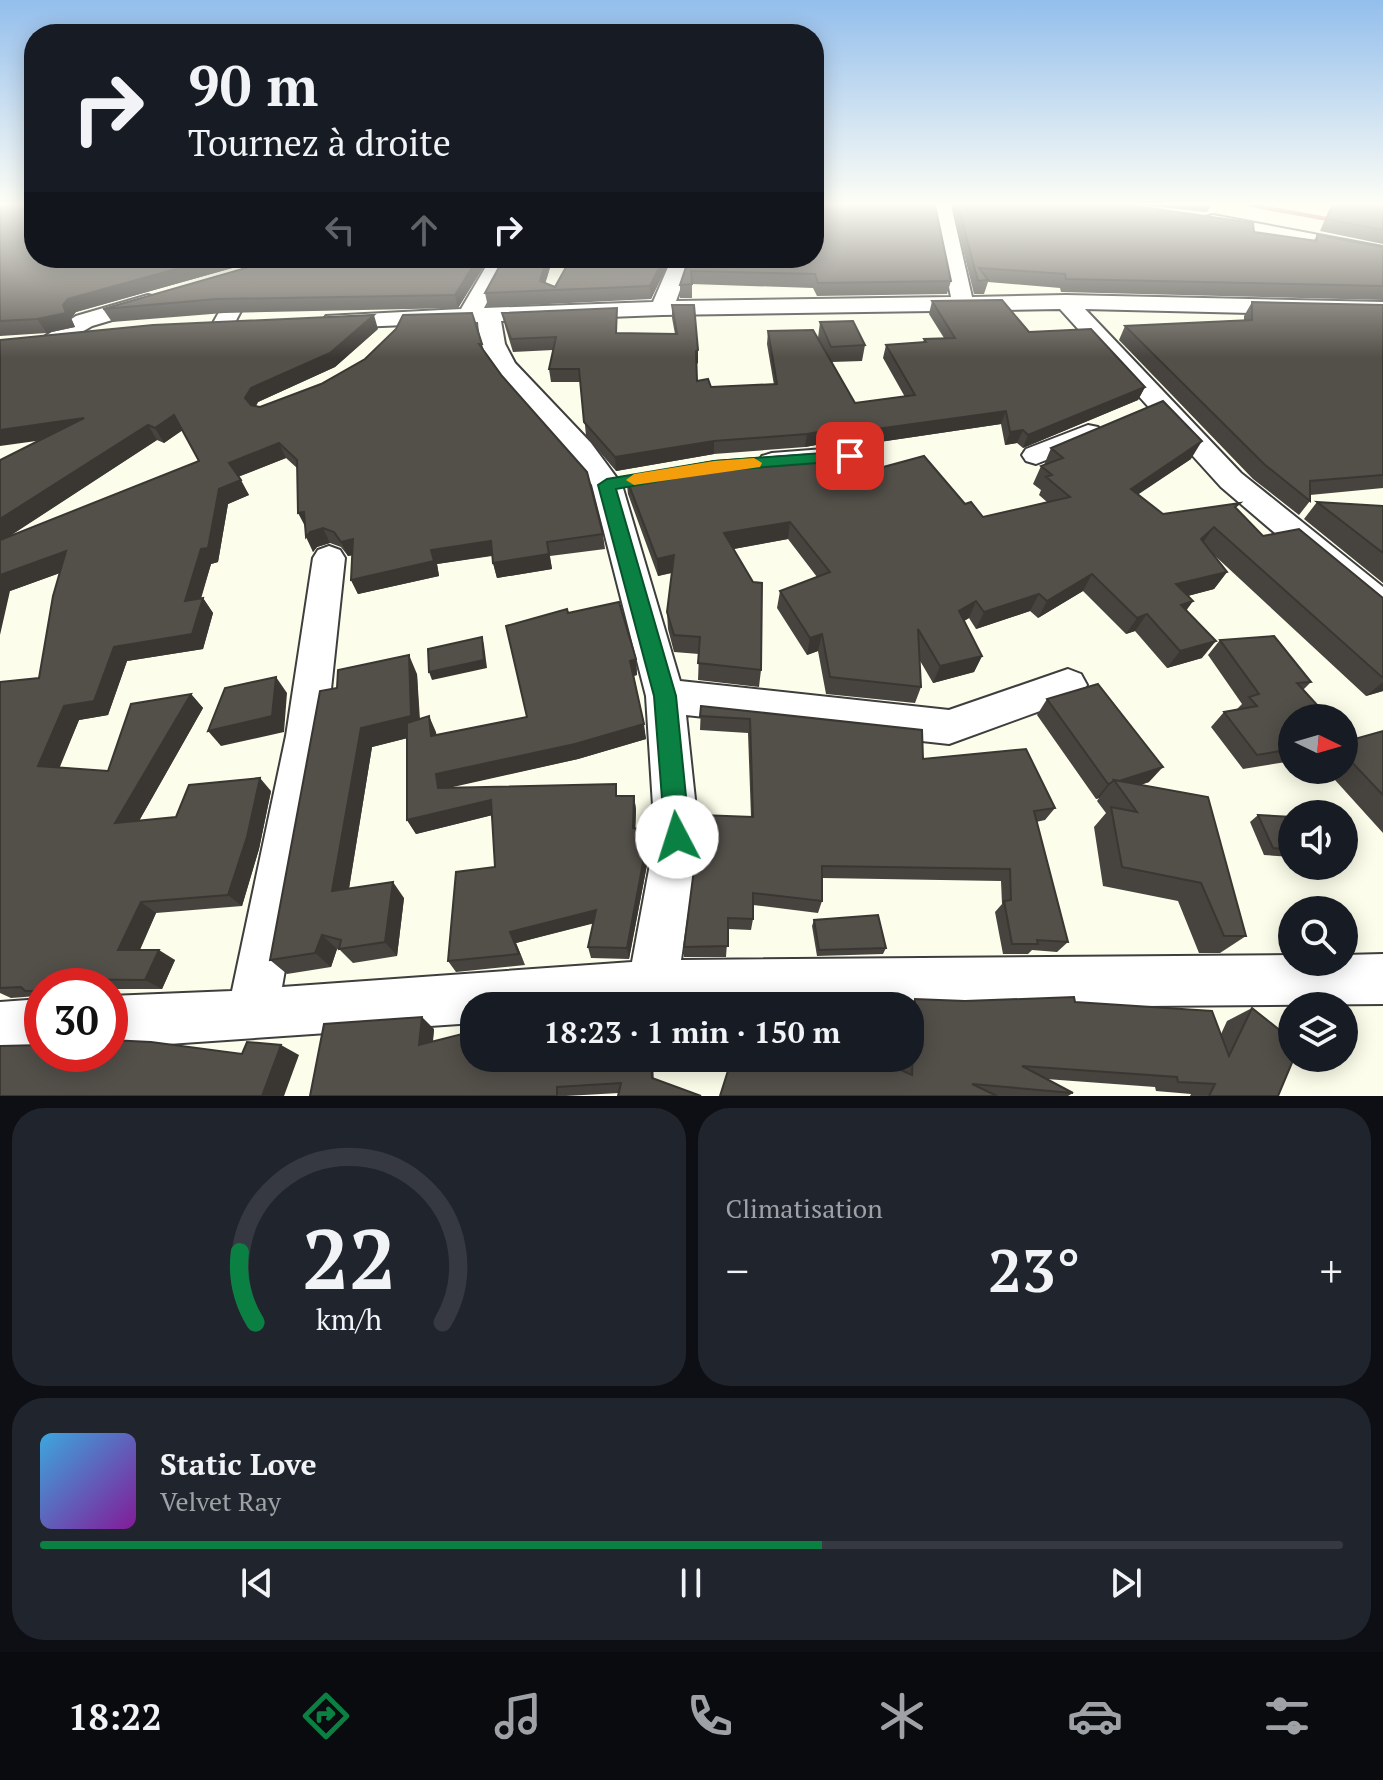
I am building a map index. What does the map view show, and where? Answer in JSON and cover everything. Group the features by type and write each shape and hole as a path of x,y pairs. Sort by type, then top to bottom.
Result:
{"street":[{"path":"953,256 963,304"},
{"path":"221,281 249,268"},
{"path":"252,323 216,324 253,268"},
{"path":"497,268 479,316 493,347 510,373 597,466 622,482 665,696 677,837 653,985"},
{"path":"662,308 678,268"},
{"path":"135,331 91,334 39,344 84,321 175,294"},
{"path":"1066,302 1231,480 1383,606"},
{"path":"310,321 662,308 1066,302 1383,309"},
{"path":"1359,307 1383,327"},
{"path":"380,347 391,337 395,318"},
{"path":"1036,455 1160,403"},
{"path":"744,464 850,456"},
{"path":"252,1015 306,736 329,558"},
{"path":"665,696 949,727 1068,685"},
{"path":"128,1021 252,1015 653,985 1383,979"},
{"path":"0,1028 24,1026"}],"building":[{"path":"0,256 24,256 24,268 180,268 68,299 63,305 66,313 37,319 0,321"},
{"path":"824,256 946,256 951,281 818,283 815,274 691,271 692,284 680,285 686,268 824,268"},
{"path":"971,256 1383,256 1383,286 1066,279 1065,274 979,268 988,280 978,281"},
{"path":"246,268 472,268 455,295 217,299 103,309"},
{"path":"499,268 544,268 540,281 555,287 565,268 659,268 650,286 485,293"},
{"path":"1002,300 1029,332 1091,329 1145,387 1028,435 1023,430 1010,432 1006,411 862,431 858,425 807,434 714,441 615,457 584,422 579,369 549,369 556,337 511,339 502,313 617,308 616,333 677,334 672,305 694,305 697,381 708,379 711,387 777,384 768,331 813,330 855,403 915,395 886,345 955,338 932,301"},
{"path":"1252,302 1383,305 1383,475 1310,481 1310,501 1264,464 1125,326 1252,320"},
{"path":"472,313 482,344 479,344 502,376 587,472 603,534 547,542 549,554 493,563 491,541 431,550 434,561 351,580 353,539 341,542 334,532 323,528 310,532 306,537 304,512 298,513 297,460 279,443 229,463 241,480 219,489 208,548 201,549 185,601 203,598 192,634 114,647 94,701 64,706 38,766 108,771 131,704 191,694 115,823 176,817 189,785 260,778 247,837 228,895 141,902 118,950 159,950 145,980 128,980 128,968 24,968 24,990 21,987 0,988 0,682 39,678 53,596 66,551 0,575 0,540 199,461 174,415 155,428 148,425 0,519 0,460 84,418 0,430 0,340 153,325 374,315 330,353 251,388 245,398 251,405 260,407 321,384 365,359 396,329 403,315"},
{"path":"853,321 865,345 831,347 820,322"},
{"path":"1163,401 1202,441 1131,489 1163,514 1240,503 1235,507 1263,536 1299,529 1383,598 1383,678 1214,527 1201,539 1227,572 1176,584 1193,601 1181,605 1216,641 1180,651 1147,614 1137,618 1092,574 1047,601 1039,594 984,612 976,601 959,611 982,656 940,666 918,629 921,687 830,677 822,634 810,638 780,591 830,572 790,522 724,533 753,582 762,583 761,670 698,663 700,637 674,635 667,612 674,555 657,559 626,477 715,461 813,454 828,482 924,456 965,504 971,502 983,517 1070,497 1046,477 1052,475 1041,466 1063,458 1051,448"},
{"path":"1317,502 1383,506 1383,553"},
{"path":"619,602 636,659 630,661 644,724 575,744 436,774 438,788 616,784 616,796 634,796 633,828 649,831 627,948 588,947 596,910 510,932 519,954 448,961 456,872 495,867 491,800 407,820 407,723 429,716 431,736 527,717 506,626 567,609 568,613"},
{"path":"1274,636 1311,682 1297,683 1316,704 1278,704 1278,751 1257,755 1224,712 1257,706 1249,697 1259,694 1220,640"},
{"path":"482,637 484,660 429,672 428,649"},
{"path":"409,655 411,716 361,728 332,891 393,882 385,942 339,949 341,940 322,935 315,953 270,960 320,691 337,688 338,670"},
{"path":"276,677 272,716 208,731 225,688"},
{"path":"1098,684 1163,767 1108,784 1047,699"},
{"path":"701,706 922,730 923,759 1026,749 1055,808 1034,811 1068,942 1037,940 1038,944 1012,944 1004,901 1011,900 1010,869 822,866 822,901 753,893 753,919 728,918 728,946 684,947 701,815 753,817 750,719 700,716"},
{"path":"1383,731 1383,795 1358,769 1358,738"},
{"path":"1114,780 1208,797 1246,936 1224,936 1201,883 1122,867 1111,807 1137,812"},
{"path":"1258,815 1278,816 1278,849 1273,848"},
{"path":"878,915 886,948 819,950 814,920"},
{"path":"1074,997 1075,1002 1212,1011 1229,1056 1252,1008 1278,1029 1278,1072 1288,1072 1278,1096 1209,1096 1215,1084 1178,1082 1177,1077 1022,1066 1073,1093 972,1084 997,1096 720,1096 728,1072 905,1072 912,1075 912,1072 924,1072 924,999"},
{"path":"422,1017 419,1045 460,1035 460,1072 652,1072 652,1078 701,1096 618,1096 621,1083 557,1087 557,1096 310,1096 324,1024"},
{"path":"128,1041 242,1054 247,1042 281,1045 262,1096 0,1096 0,1046 24,1045 24,1072 128,1072"}],"slow traffic":[{"path":"634,480 714,466 754,463"}],"route":[{"path":"677,837 665,696 607,485 714,466 850,456"}]}
